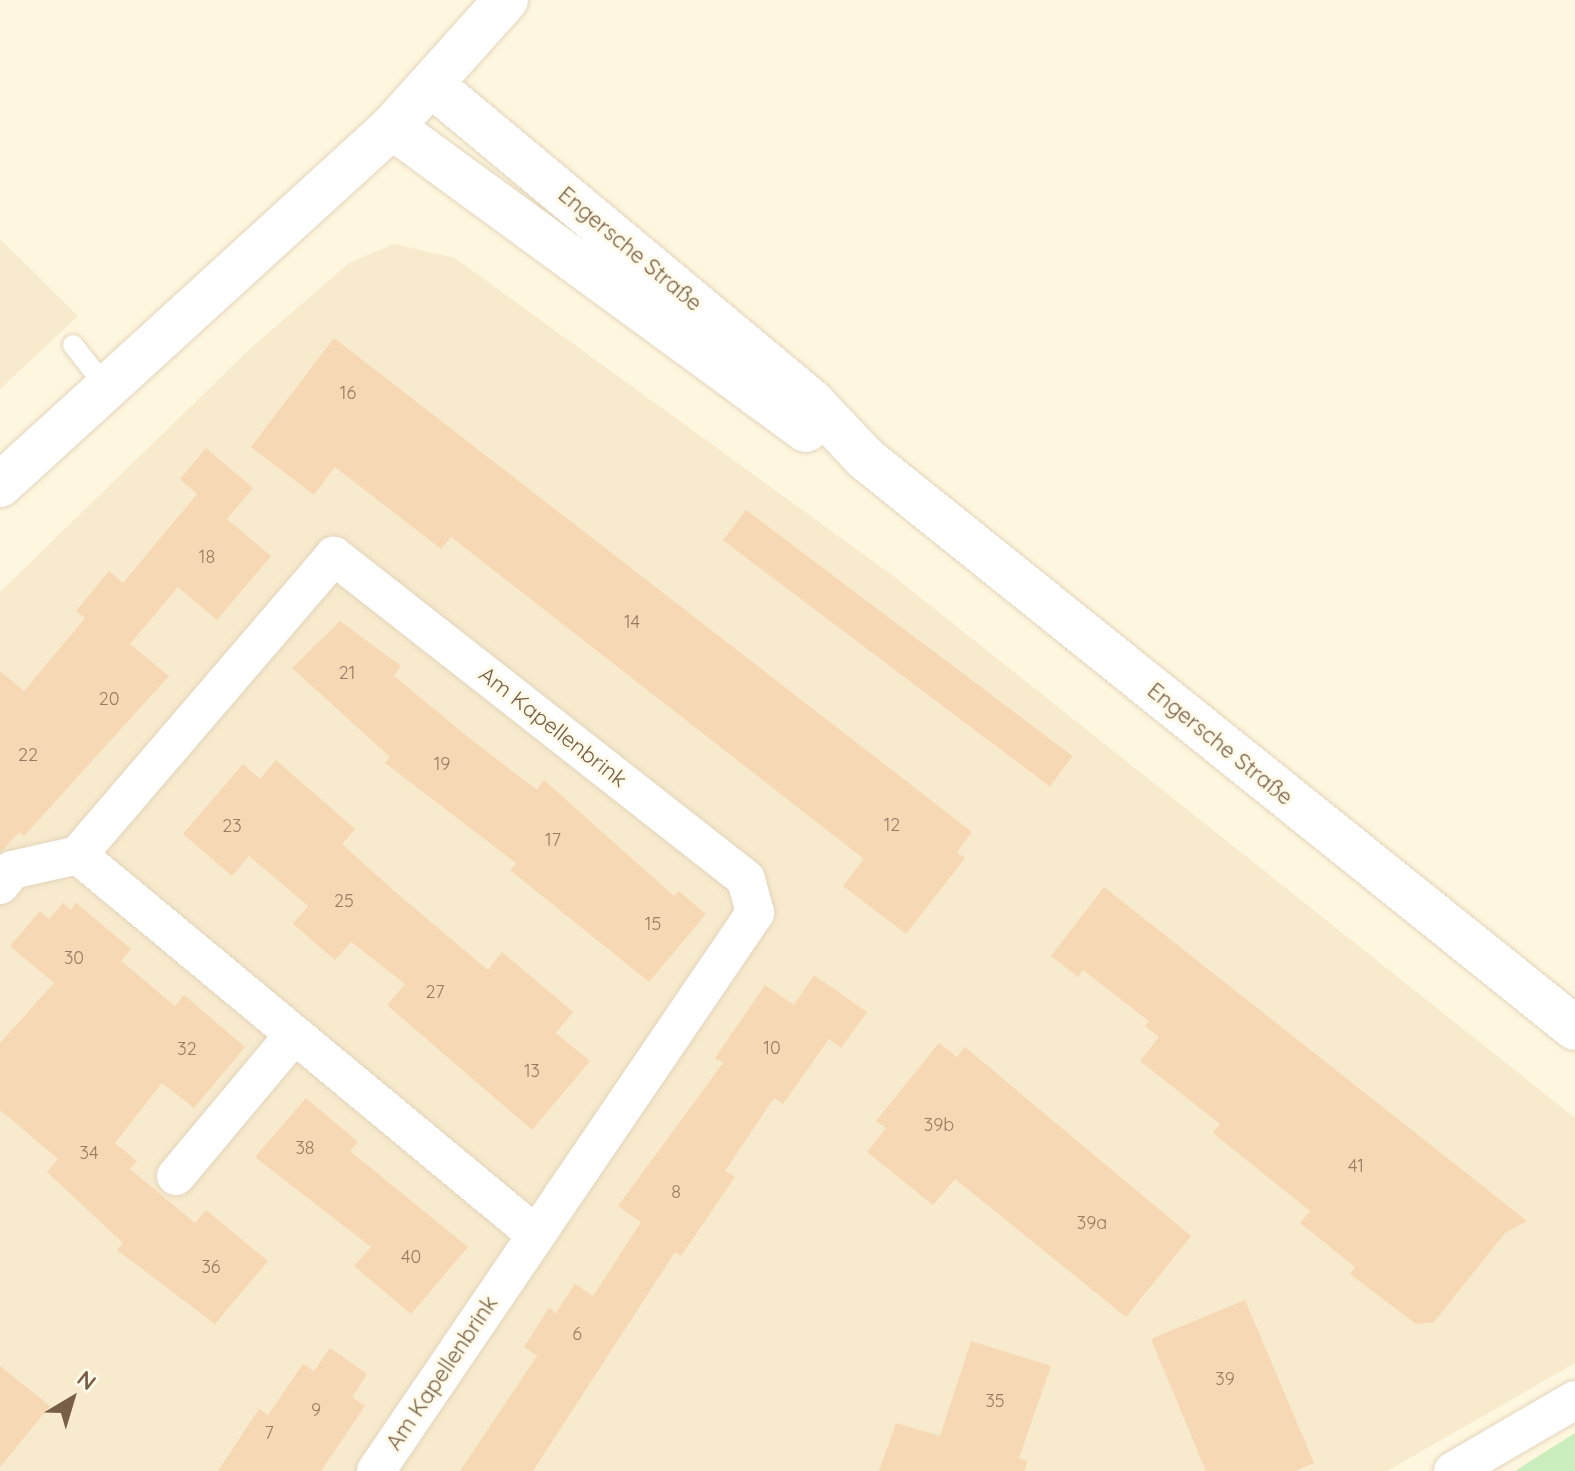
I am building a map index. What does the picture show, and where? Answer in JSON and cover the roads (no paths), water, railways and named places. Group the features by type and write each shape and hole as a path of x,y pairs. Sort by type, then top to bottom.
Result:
{"main road":[{"path":"0,485 392,127 506,0"},
{"name":"Engersche Straße","path":"432,85 801,393 866,459 1575,1028"},
{"name":"Engersche Straße","path":"392,127 797,425 866,459"}],"street":[{"name":"Am Kapellenbrink","path":"78,855 334,556 746,879 755,913 376,1471"},
{"path":"0,885 12,870 78,855 535,1234"},
{"path":"176,1176 294,1035"},
{"path":"1453,1471 1575,1400"}],"lane":[{"path":"73,345 107,388"}]}
